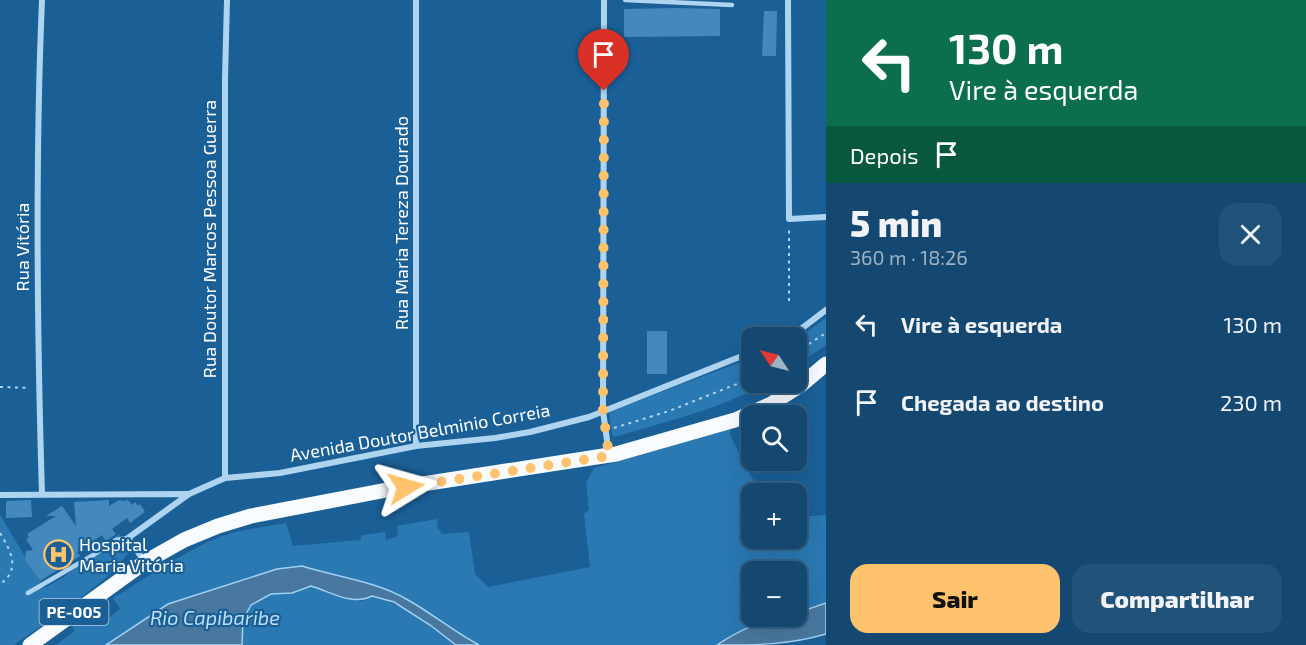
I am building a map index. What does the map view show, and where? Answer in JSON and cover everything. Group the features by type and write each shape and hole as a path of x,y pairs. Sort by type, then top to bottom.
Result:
{"main road":[{"name":"PE-005","path":"30,645 145,561 184,540 218,526 251,516 397,488 609,456 735,420 771,404 801,385 826,364"}],"street":[{"name":"Rua Vitória","path":"42,0 38,191 42,494"},
{"name":"Rua Doutor Marcos Pessoa Guerra","path":"225,478 227,0"},
{"name":"Rua Maria Tereza Dourado","path":"416,0 416,446"},
{"path":"604,0 603,411 609,456"},
{"path":"788,0 789,219 826,217"},
{"path":"804,327 826,310"},
{"name":"Avenida Doutor Belminio Correia","path":"128,538 189,494 225,478 280,473 416,446 530,432 603,411 741,356"},
{"path":"0,495 189,494"},
{"path":"128,538 145,561"}],"lane":[{"path":"626,0 732,5"},
{"path":"28,593 116,540 128,538"}],"path":[{"path":"789,219 789,301"},
{"path":"807,345 826,333"},
{"path":"605,430 669,411 741,382"},
{"path":"0,387 39,388"},
{"path":"0,533 14,565 9,578 0,584"}],"shaded area":[{"path":"826,318 826,345 807,358 807,332"},
{"path":"741,362 741,393 747,393 731,400 614,437 609,412"},
{"path":"731,429 730,435 741,456 741,471 749,471 755,483 741,483 741,549 807,549 807,516 826,515 826,603 807,610 807,561 741,561 741,627 753,627 736,632 717,645 479,645 408,600 382,587 302,566 277,569 168,604 106,645 56,645 75,631 72,626 96,608 106,620 120,609 113,598 194,549 222,536 286,523 293,546 360,540 362,535 385,532 386,540 398,536 397,526 437,519 438,528 442,534 469,532 475,574 488,587 590,567 584,514 589,510 586,483 594,468"},
{"path":"0,515 44,588 64,577 119,534 130,549 111,573 78,600 14,645 0,645"},
{"path":"311,586 363,601 372,596 395,604 417,616 456,645 242,645 243,620 251,605 271,594 292,593"}],"water":[{"name":"Rio Capibaribe","path":"302,566 383,588 417,605 479,645 456,645 394,602 372,596 357,600 349,599 311,586 292,593 271,594 251,605 243,620 242,645 106,645 168,604 277,569"},
{"path":"826,603 826,634 786,642 717,645 751,627 807,627 807,610"}],"building":[{"path":"624,9 720,9 720,36 624,37"},
{"path":"764,11 777,11 776,56 762,56"},
{"path":"647,331 667,331 667,374 647,374"},
{"path":"31,500 32,517 6,518 6,501"},
{"path":"109,500 109,506 119,500 128,500 132,505 135,502 138,506 140,504 145,512 130,523 127,518 112,529 116,534 106,541 102,535 77,552 80,556 40,581 25,559 26,551 33,550 26,539 29,537 27,534 56,516 46,516 62,506 76,526 74,502"}],"place":[{"name":"Hospital Maria Vitória","path":"58,555"}],"route":[{"path":"406,487 609,456 603,411 604,91"}]}
